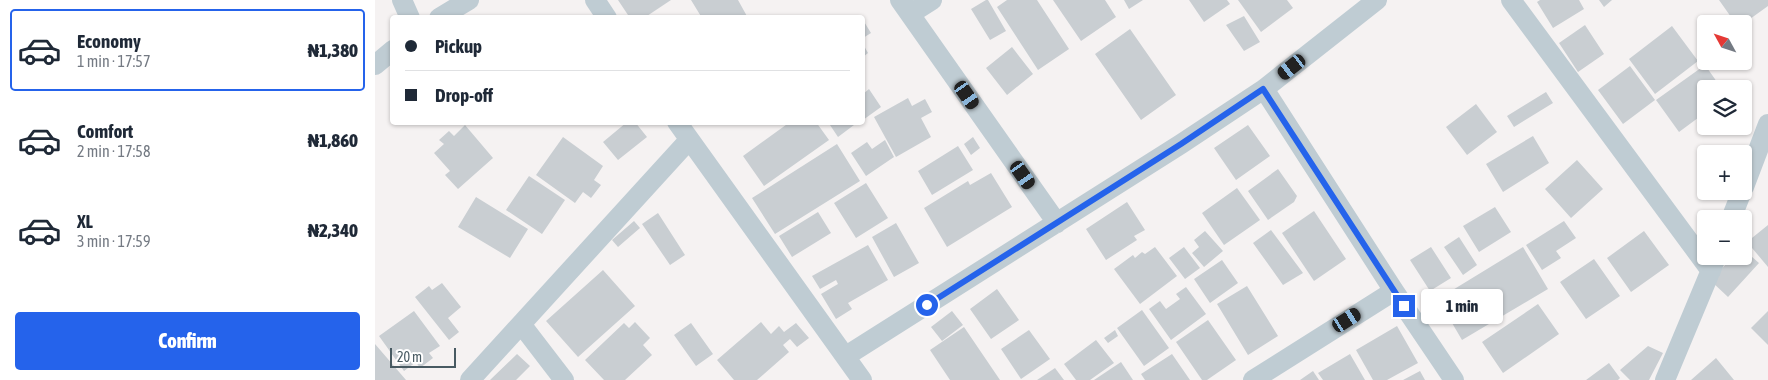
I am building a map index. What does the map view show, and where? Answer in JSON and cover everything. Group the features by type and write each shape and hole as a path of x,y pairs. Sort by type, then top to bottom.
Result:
{"street":[{"path":"402,0 409,15"},
{"path":"444,15 469,0"},
{"path":"595,0 605,15"},
{"path":"932,0 905,7 1057,223"},
{"path":"846,356 1181,144 1263,89 1377,0"},
{"path":"1511,0 1697,241"},
{"path":"375,65 390,52"},
{"path":"1263,89 1454,380"},
{"path":"1752,166 1768,124"},
{"path":"679,125 862,380"},
{"path":"470,380 689,140"},
{"path":"1665,380 1713,265"},
{"path":"1253,380 1394,291"},
{"path":"521,324 564,380"}],"building":[{"path":"618,0 671,0 648,15 628,15"},
{"path":"691,0 738,0 746,15 700,15"},
{"path":"988,0 1006,31 990,40 971,9"},
{"path":"1007,0 1037,0 1069,49 1038,70 997,7"},
{"path":"1053,0 1105,0 1116,17 1081,41"},
{"path":"1124,0 1143,0 1129,9"},
{"path":"1189,0 1227,0 1230,4 1204,22"},
{"path":"1238,0 1287,0 1293,8 1261,32"},
{"path":"1540,0 1579,0 1584,9 1553,28 1537,2"},
{"path":"1599,0 1612,0 1604,7"},
{"path":"1719,0 1768,0 1768,6 1753,17 1753,15 1730,15"},
{"path":"1244,16 1260,42 1244,51 1226,25"},
{"path":"865,23 871,33 865,37"},
{"path":"1585,25 1604,54 1578,72 1559,43"},
{"path":"1672,26 1697,62 1655,94 1629,59"},
{"path":"1130,29 1176,95 1141,120 1095,54"},
{"path":"1012,47 1033,74 1007,95 986,68"},
{"path":"1630,66 1655,100 1623,124 1598,90"},
{"path":"1698,70 1709,70 1716,80 1697,80 1697,119 1679,132 1656,100"},
{"path":"869,89 881,107 865,119 865,92"},
{"path":"1546,92 1553,103 1514,127 1507,116"},
{"path":"908,98 912,106 925,99 932,112 921,118 931,137 896,157 874,117"},
{"path":"1476,104 1497,132 1467,155 1446,127"},
{"path":"465,125 493,158 458,189 445,175 450,171 434,153 444,144 439,140 449,131 454,136"},
{"path":"623,125 637,125 647,137 618,160 603,142"},
{"path":"786,125 818,125 829,140 764,186 743,156"},
{"path":"830,125 854,125 838,137"},
{"path":"1248,125 1270,156 1236,180 1214,148"},
{"path":"1533,136 1549,163 1503,192 1486,164"},
{"path":"563,137 603,166 594,180 601,185 591,198 583,192 575,203 536,175"},
{"path":"973,137 980,148 971,155 964,144"},
{"path":"885,140 894,157 866,176 851,153 867,142 872,149"},
{"path":"837,144 860,181 775,234 752,198"},
{"path":"958,146 973,170 932,195 918,171"},
{"path":"1577,160 1603,189 1571,218 1545,189"},
{"path":"1278,169 1297,196 1294,202 1268,220 1248,191"},
{"path":"991,173 1012,207 947,247 924,208 968,181 970,185"},
{"path":"529,176 565,200 542,234 506,210"},
{"path":"866,183 888,218 856,238 834,203"},
{"path":"1237,188 1260,220 1224,245 1202,213"},
{"path":"476,197 528,229 510,258 458,227"},
{"path":"1127,202 1145,230 1134,236 1137,240 1106,260 1086,229"},
{"path":"1495,207 1511,232 1479,252 1463,226"},
{"path":"1314,211 1346,259 1314,281 1282,233"},
{"path":"818,212 831,233 792,257 779,236"},
{"path":"658,213 685,255 670,265 642,224"},
{"path":"634,221 640,228 618,247 612,240"},
{"path":"1564,221 1576,238 1556,251 1561,258 1542,270 1526,245"},
{"path":"896,223 919,263 894,277 872,237"},
{"path":"1768,225 1768,267 1752,248 1752,238"},
{"path":"1271,230 1303,273 1283,285 1253,243"},
{"path":"1205,231 1223,251 1204,267 1192,253 1199,247 1194,240"},
{"path":"1644,231 1669,265 1631,292 1607,258"},
{"path":"1459,237 1477,265 1463,275 1444,247"},
{"path":"868,245 888,280 848,303 852,309 836,319 821,294 838,284 836,280 820,289 812,276"},
{"path":"1155,247 1177,276 1140,304 1114,269 1133,255 1135,258 1142,252 1145,254"},
{"path":"1184,247 1200,268 1185,279 1169,258"},
{"path":"1431,247 1451,278 1430,291 1410,260"},
{"path":"1523,247 1548,289 1462,340 1438,299"},
{"path":"1752,257 1759,263 1728,297 1711,281 1725,265 1752,265"},
{"path":"1594,259 1620,296 1586,319 1560,282"},
{"path":"1222,260 1238,283 1210,303 1194,279"},
{"path":"603,270 635,306 578,357 546,321"},
{"path":"442,283 461,307 448,318 459,332 449,340 415,297 429,286 432,290"},
{"path":"1247,286 1278,336 1248,355 1217,304"},
{"path":"1186,287 1206,314 1171,340 1149,309 1160,301 1166,309 1180,299 1176,294"},
{"path":"997,289 1019,320 991,339 970,309"},
{"path":"1538,304 1559,334 1503,373 1482,342"},
{"path":"1142,310 1169,348 1144,366 1117,328"},
{"path":"414,311 440,346 429,353 433,358 420,368 416,362 404,371 379,336"},
{"path":"952,311 963,325 942,341 931,327"},
{"path":"1768,311 1768,345 1751,328"},
{"path":"1208,320 1236,360 1207,380 1202,380 1176,342"},
{"path":"635,322 650,338 643,345 652,355 625,380 604,380 585,360 624,323 629,328"},
{"path":"761,322 771,334 779,326 784,332 796,323 809,338 797,347 790,339 783,345 789,352 757,380 734,380 717,360"},
{"path":"691,323 713,354 696,366 674,335"},
{"path":"1397,326 1418,363 1387,380 1373,380 1356,350"},
{"path":"964,327 1000,380 950,380 930,350"},
{"path":"1029,330 1050,359 1021,379 1001,349"},
{"path":"1115,330 1118,336 1108,343 1104,338"},
{"path":"1096,340 1114,363 1090,380 1076,380 1064,364"},
{"path":"375,344 406,380 375,380"},
{"path":"1648,346 1663,353 1649,380 1630,380 1620,370"},
{"path":"517,354 530,366 516,380 490,380"},
{"path":"1172,354 1190,380 1145,380 1141,374"},
{"path":"1350,354 1365,380 1323,380 1318,373"},
{"path":"1716,358 1734,380 1691,380"},
{"path":"1121,362 1133,380 1094,380"},
{"path":"1609,363 1620,378 1618,380 1586,380"},
{"path":"1055,368 1064,380 1037,380"},
{"path":"1313,371 1319,380 1300,380"},
{"path":"1420,371 1425,380 1403,380"}],"route":[{"path":"927,305 1181,144 1263,89 1404,306"}]}
